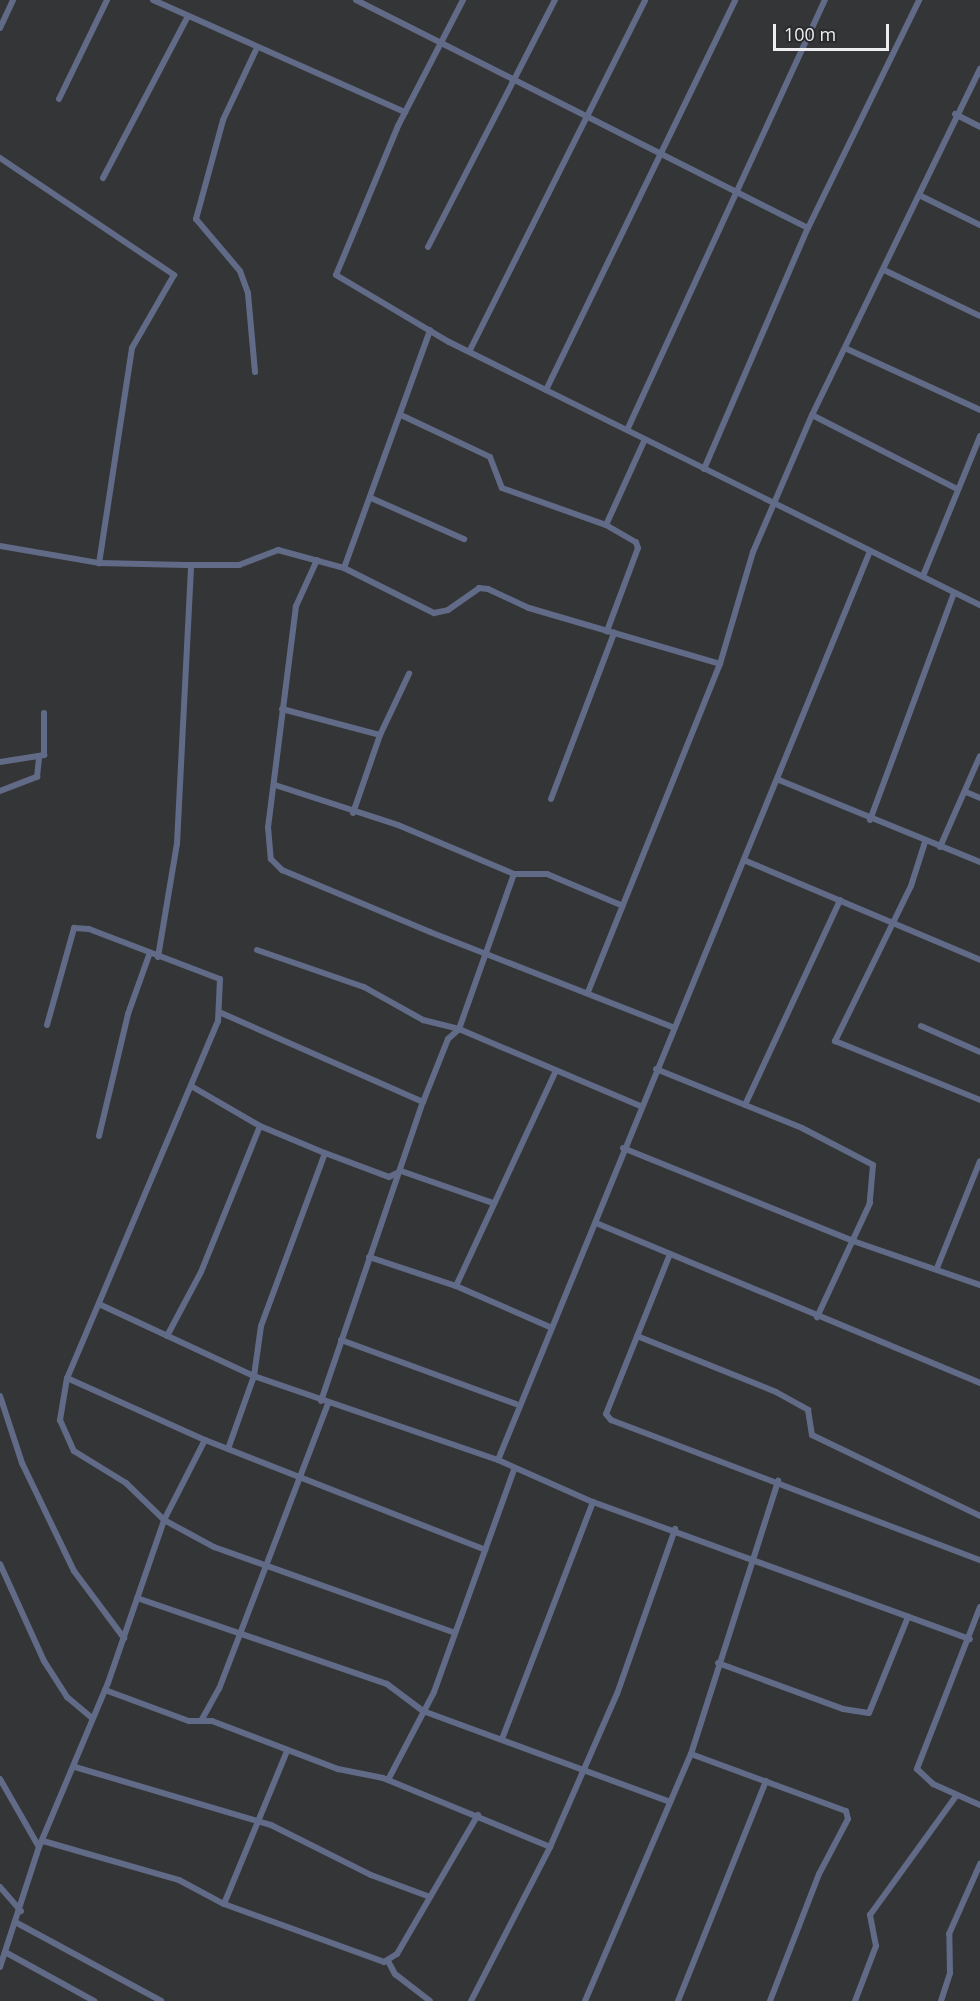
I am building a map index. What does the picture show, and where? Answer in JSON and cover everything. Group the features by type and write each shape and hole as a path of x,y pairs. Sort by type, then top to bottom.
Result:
{"street":[{"path":"1,25 13,0"},
{"path":"59,99 107,0"},
{"path":"153,0 256,50 296,60 405,111"},
{"path":"356,0 367,2 512,83 807,228"},
{"path":"463,0 405,111 335,268 350,284 430,330 980,605"},
{"path":"428,247 555,0"},
{"path":"470,350 645,0"},
{"path":"546,390 735,0"},
{"path":"628,428 825,0"},
{"path":"704,469 807,228 919,0"},
{"path":"104,178 188,16"},
{"path":"255,372 248,293 240,271 196,219 223,120 256,50"},
{"path":"588,992 720,664 753,552 812,415 847,349 955,114 980,69"},
{"path":"955,114 980,127"},
{"path":"0,158 174,275 132,348 99,562"},
{"path":"919,195 980,225"},
{"path":"884,270 980,316"},
{"path":"344,568 403,416 430,330"},
{"path":"847,349 980,410"},
{"path":"812,415 955,488"},
{"path":"403,416 490,457 502,488 606,525 638,548 611,632 551,799"},
{"path":"924,576 955,488 980,436"},
{"path":"606,525 645,439"},
{"path":"371,498 464,538"},
{"path":"0,546 99,562 191,565 239,565 278,550 344,568 434,613 448,610 470,592 488,589 529,608 720,664"},
{"path":"498,1460 516,1404 596,1223 640,1106 780,780 870,551"},
{"path":"317,560 296,606 282,709 269,851 282,870 486,954 674,1027"},
{"path":"158,957 177,844 191,565"},
{"path":"870,820 954,593"},
{"path":"353,813 380,735 409,674"},
{"path":"282,709 380,735"},
{"path":"0,791 38,777 39,759 46,748 44,713"},
{"path":"940,847 980,756"},
{"path":"0,762 39,759"},
{"path":"780,780 870,820 980,862"},
{"path":"275,785 353,813 398,825 514,874 547,874 623,906"},
{"path":"966,792 980,798"},
{"path":"925,842 910,886 890,922 836,1041 980,1100"},
{"path":"746,861 980,960"},
{"path":"201,1721 239,1637 266,1566 324,1402 341,1340 423,1102 448,1039 459,1029 514,874"},
{"path":"745,1105 840,900"},
{"path":"47,1025 74,928 89,929 149,955 216,974 219,1012 101,1305 67,1378 60,1420 74,1452 126,1483 164,1520 214,1547 453,1632"},
{"path":"257,950 364,987 423,1020 459,1029 640,1106"},
{"path":"99,1136 116,1057 149,955"},
{"path":"219,1012 423,1102"},
{"path":"921,1026 980,1052"},
{"path":"656,1069 868,1158 875,1183 853,1241 817,1317"},
{"path":"456,1286 556,1071"},
{"path":"191,1086 260,1126 389,1178 401,1171 493,1203"},
{"path":"167,1336 201,1272 260,1126"},
{"path":"623,1148 853,1241 937,1268 980,1285"},
{"path":"228,1449 254,1376 261,1326 326,1153"},
{"path":"937,1268 980,1161"},
{"path":"596,1223 980,1383"},
{"path":"670,1254 606,1414 611,1420 778,1481 980,1560"},
{"path":"369,1257 456,1286 550,1327"},
{"path":"101,1305 254,1376 498,1460 514,1470 593,1502 755,1557 970,1639"},
{"path":"637,1336 776,1392 808,1410 812,1435 980,1516"},
{"path":"341,1340 516,1404"},
{"path":"67,1378 205,1440 485,1550"},
{"path":"0,1396 22,1463 74,1571 124,1638"},
{"path":"0,1967 21,1911 41,1844 75,1767 92,1718 105,1690 164,1520 205,1440"},
{"path":"388,1780 423,1711 514,1470"},
{"path":"585,2001 668,1801 691,1754 718,1663 755,1557 778,1481"},
{"path":"502,1739 593,1502"},
{"path":"471,2001 550,1847 581,1771 617,1694 675,1529"},
{"path":"0,1564 44,1661 67,1696 92,1718"},
{"path":"137,1598 239,1637 387,1684 423,1711 502,1739 581,1771 668,1801"},
{"path":"980,1607 970,1639 917,1769 957,1795 980,1805"},
{"path":"718,1663 843,1709 869,1713 908,1617"},
{"path":"105,1690 287,1751 388,1780 478,1815 550,1847"},
{"path":"224,1904 239,1857 257,1826 287,1751"},
{"path":"691,1754 836,1804 848,1819 819,1874 770,2001"},
{"path":"75,1767 257,1826 298,1836 371,1875 430,1897"},
{"path":"0,1779 41,1844 169,1877 224,1904 388,1962 395,1974 430,2001"},
{"path":"678,2001 766,1781"},
{"path":"855,2001 876,1946 870,1915 957,1795"},
{"path":"388,1962 430,1897 478,1815"},
{"path":"941,2001 950,1973 949,1934 980,1864"},
{"path":"0,1887 21,1911"},
{"path":"17,1923 161,2001"},
{"path":"5,1952 94,2001"}]}
